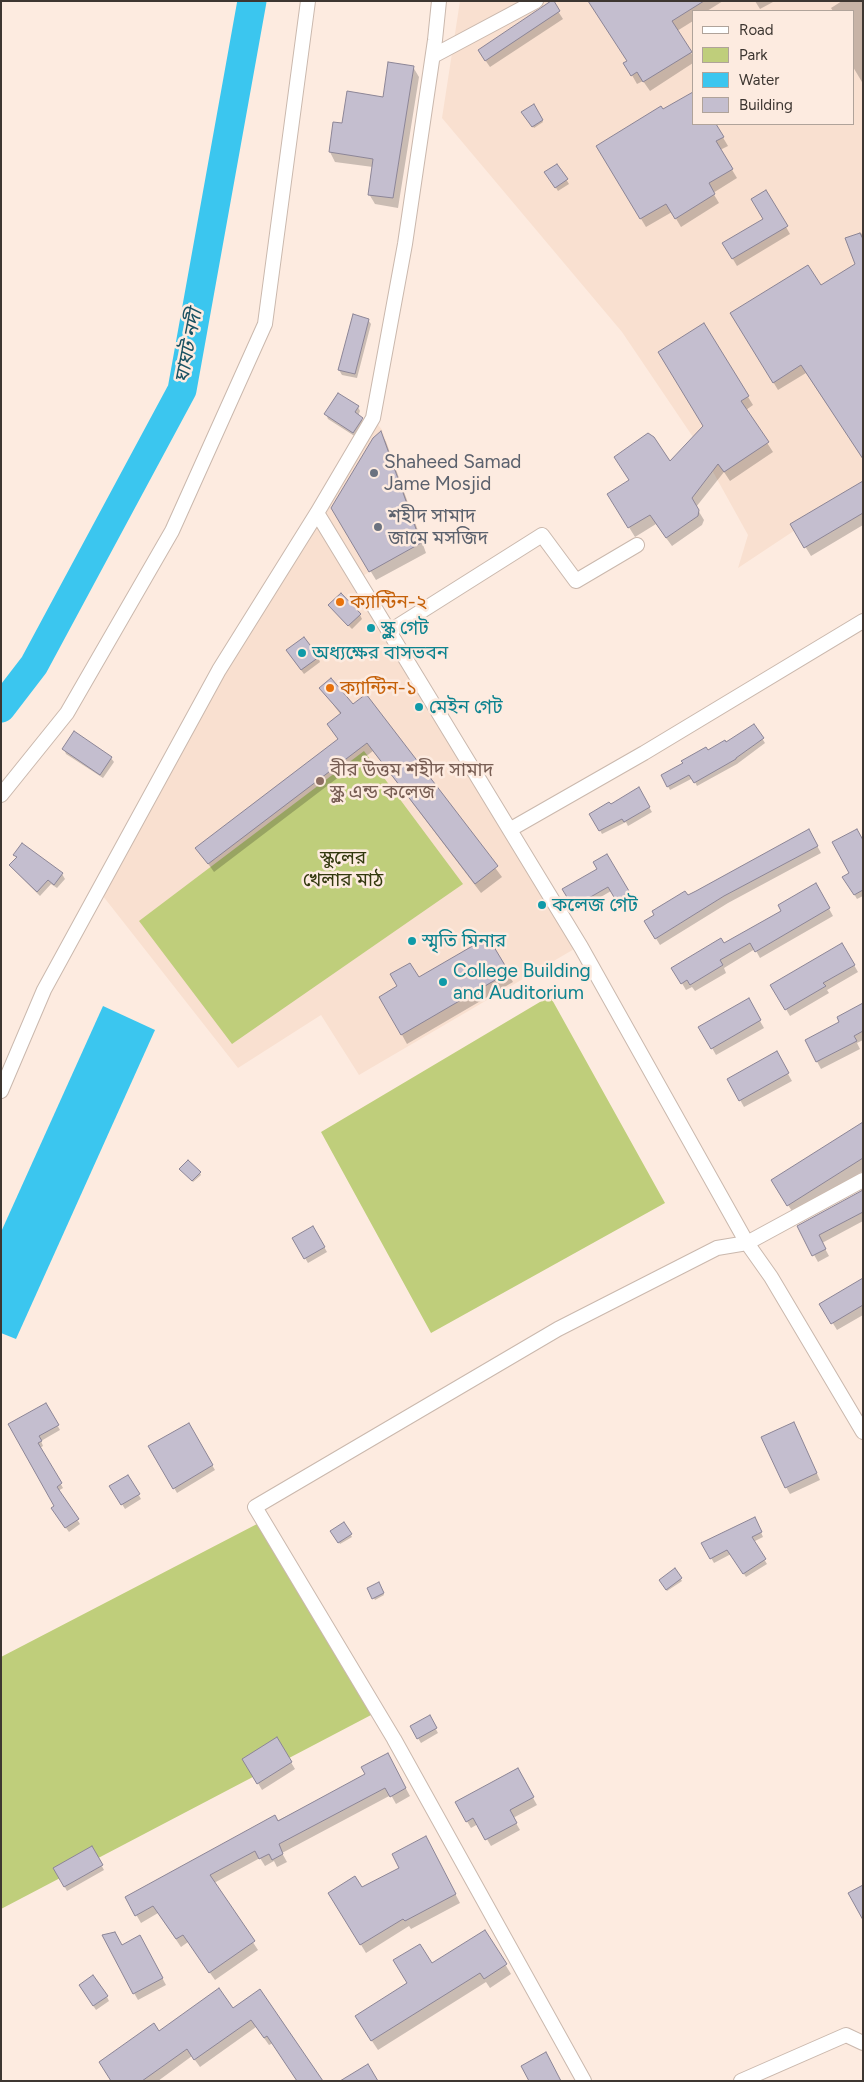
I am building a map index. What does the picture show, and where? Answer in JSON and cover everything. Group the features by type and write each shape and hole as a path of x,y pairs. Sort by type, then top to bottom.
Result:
{"street":[{"path":"1,795 67,713 172,531 265,324 308,1"},
{"path":"1,1091 44,990 219,670 317,513 373,418 405,244 433,56 439,1"},
{"path":"433,56 536,1"},
{"path":"317,513 581,947 747,1243 771,1277 863,1432"},
{"path":"390,631 542,535 576,581 637,545"},
{"path":"510,829 644,753 863,621"},
{"path":"584,2081 394,1739 255,1507 558,1329 717,1248 747,1243 863,1180"},
{"path":"741,2081 846,2036 863,2043"}],"shaded area":[{"path":"460,1 863,1 863,485 738,568 748,535 697,443 622,332 442,118"},
{"name":"বীর উত্তম শহীদ সামাদ স্কুল এন্ড কলেজ","path":"374,419 382,430 422,542 359,578 581,945 359,1075 321,1015 238,1068 99,891 220,670"}],"green space":[{"name":"স্কুলের খেলার মাঠ","path":"364,751 463,884 232,1044 139,921"},
{"path":"550,996 665,1203 431,1333 321,1132"},
{"path":"257,1524 373,1714 1,1909 1,1657"}],"water":[{"path":"103,1006 155,1030 16,1339 1,1333 1,1232"}],"building":[{"path":"551,1 554,1 560,11 485,61 478,50"},
{"path":"588,1 704,1 672,21 692,52 643,82 637,72 631,76 623,63 627,61"},
{"path":"388,62 414,66 393,198 368,195 373,159 329,152 333,122 342,123 347,91 383,97"},
{"path":"692,93 692,125 717,125 724,137 716,141 733,169 709,183 715,194 675,219 666,204 640,219 596,146 661,106 663,109"},
{"path":"534,104 543,120 532,127 521,112"},
{"path":"557,164 568,179 555,188 544,172"},
{"path":"766,190 788,226 732,259 722,243 763,219 751,199"},
{"path":"860,233 863,239 863,459 801,365 773,383 730,313 808,265 821,285 855,264 845,238"},
{"path":"353,314 369,319 355,374 338,370"},
{"path":"704,323 749,396 741,401 769,442 724,472 718,464 692,498 699,510 698,516 666,538 650,515 628,528 607,494 629,480 614,457 648,433 654,437 670,461 703,426 658,352"},
{"path":"338,393 359,406 355,412 363,418 353,433 324,414"},
{"name":"Shaheed Samad Jame Mosjid","path":"381,431 421,543 369,572 331,508 373,438"},
{"path":"863,481 863,513 804,548 790,524"},
{"name":"ক্যান্টিন-২","path":"341,593 361,614 348,626 328,605"},
{"name":"অধ্যক্ষের বাসভবন","path":"304,637 319,657 301,670 286,650"},
{"path":"331,678 353,704 366,694 498,866 475,884 367,743 208,864 195,848 338,739 327,724 341,713 319,688"},
{"path":"754,724 764,738 736,759 694,783 689,775 667,787 661,775 706,747 708,750 725,740 726,742"},
{"path":"74,731 112,757 100,775 62,749"},
{"path":"639,787 650,807 624,822 622,819 599,831 589,814 609,802 611,804"},
{"path":"809,829 818,846 724,896 655,939 644,921 654,915 652,911 685,891 688,895 696,891"},
{"path":"857,829 863,840 863,890 854,895 842,877 849,873 832,842"},
{"path":"22,843 63,873 54,885 48,880 37,892 9,865 17,857 13,855"},
{"path":"607,854 632,896 618,904 608,887 573,907 562,889 597,869 593,862"},
{"path":"816,883 830,908 755,952 750,943 720,960 723,965 690,985 687,980 681,984 671,968 721,938 724,943 781,911 778,905"},
{"name":"College Building and Auditorium","path":"488,937 509,972 401,1035 379,997 397,986 390,974 410,963 419,977"},
{"path":"842,943 855,965 823,983 826,986 785,1010 770,985"},
{"path":"749,998 761,1020 711,1049 698,1027"},
{"path":"863,1003 863,1031 854,1036 857,1041 816,1062 805,1040 839,1022 837,1017"},
{"path":"777,1051 789,1073 739,1101 727,1079"},
{"path":"863,1122 863,1158 787,1206 771,1180"},
{"path":"188,1160 201,1172 192,1181 179,1169"},
{"path":"863,1190 863,1212 819,1235 826,1249 812,1256 797,1226"},
{"path":"313,1226 325,1247 304,1259 292,1238"},
{"path":"863,1278 863,1305 831,1324 819,1304"},
{"path":"46,1403 59,1425 39,1436 42,1441 38,1443 62,1483 57,1487 79,1519 65,1528 51,1508 54,1506 8,1424"},
{"path":"794,1422 817,1473 785,1488 761,1437"},
{"path":"189,1423 213,1465 173,1489 148,1446"},
{"path":"128,1475 140,1494 121,1505 109,1486"},
{"path":"755,1517 762,1532 752,1537 766,1559 743,1574 727,1550 710,1559 701,1543"},
{"path":"344,1522 352,1534 338,1543 330,1531"},
{"path":"675,1568 682,1578 666,1590 659,1580"},
{"path":"379,1582 384,1593 372,1599 367,1588"},
{"path":"430,1715 437,1728 417,1739 410,1726"},
{"path":"277,1737 292,1762 257,1784 242,1759"},
{"path":"388,1753 406,1788 390,1797 385,1788 279,1844 283,1854 272,1860 269,1854 259,1859 255,1851 210,1875 255,1941 209,1973 183,1935 176,1939 153,1906 135,1916 125,1897 275,1815 278,1821 365,1774 361,1767"},
{"path":"518,1768 534,1797 510,1810 517,1823 485,1840 473,1818 466,1822 455,1802"},
{"path":"426,1836 456,1894 405,1921 403,1919 360,1945 328,1893 355,1876 362,1887 399,1868 392,1854"},
{"path":"92,1846 103,1865 64,1887 53,1868"},
{"path":"863,1885 863,1920 848,1893"},
{"path":"485,1930 507,1964 484,1979 480,1973 371,2041 355,2016 407,1983 393,1960 420,1944 432,1963"},
{"path":"115,1932 122,1945 140,1935 163,1978 133,1994 102,1935"},
{"path":"93,1975 108,1996 93,2006 79,1985"},
{"path":"219,1988 233,2008 260,1989 323,2081 297,2081 267,2036 264,2038 251,2020 194,2060 187,2049 142,2081 111,2081 99,2062 154,2023 159,2031"},
{"path":"546,2052 561,2081 529,2081 521,2066"},
{"path":"368,2064 378,2081 340,2081"}],"waterway":[{"name":"ঘাঘট নদী","path":"1,708 34,665 182,390 252,1"}],"place":[{"name":"Shaheed Samad Jame Mosjid","path":"374,473"},
{"name":"শহীদ সামাদ জামে মসজিদ","path":"378,527"},
{"name":"ক্যান্টিন-২","path":"340,602"},
{"name":"স্কুল গেট","path":"371,628"},
{"name":"অধ্যক্ষের বাসভবন","path":"302,653"},
{"name":"ক্যান্টিন-১","path":"330,688"},
{"name":"মেইন গেট","path":"419,707"},
{"name":"বীর উত্তম শহীদ সামাদ স্কুল এন্ড কলেজ","path":"320,781"},
{"name":"কলেজ গেট","path":"542,905"},
{"name":"স্মৃতি মিনার","path":"412,941"},
{"name":"College Building and Auditorium","path":"443,982"}]}
